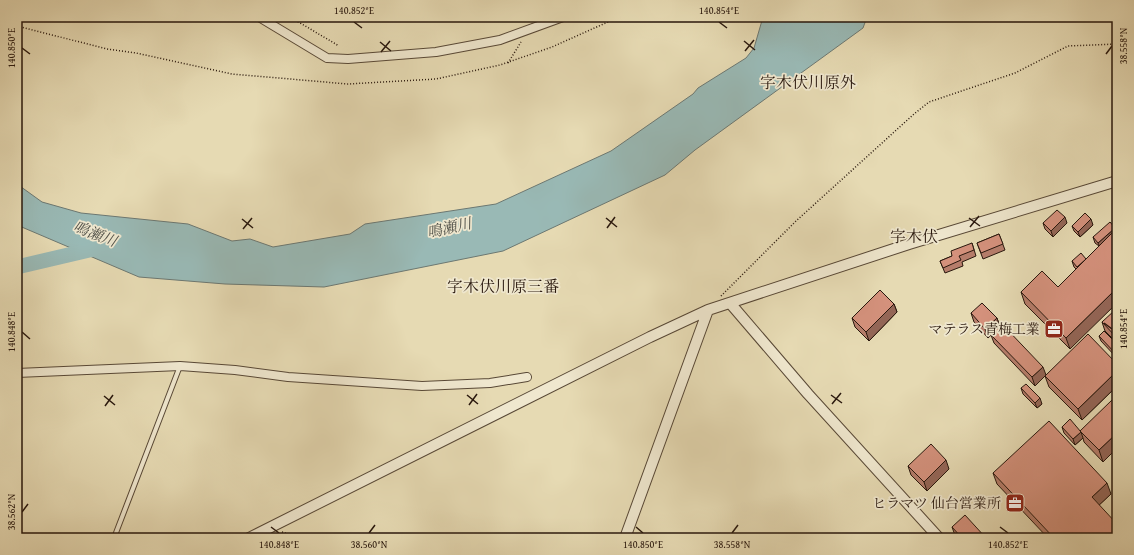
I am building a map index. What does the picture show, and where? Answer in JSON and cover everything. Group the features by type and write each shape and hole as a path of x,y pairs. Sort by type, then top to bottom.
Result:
{"street":[{"path":"259,17 326,58 348,59 436,52 500,40 563,17"},
{"path":"249,538 643,340 708,310 909,244 1117,182"},
{"path":"730,303 808,394 939,538"},
{"path":"625,538 708,310"},
{"path":"17,373 180,366 235,370 288,377 315,377 422,386 490,383 527,377"}],"lane":[{"path":"114,538 180,366"}],"path":[{"path":"290,17 339,46"},
{"path":"17,26 107,49 136,53 232,74 348,84 436,80 500,65 552,47 619,17"},
{"path":"708,310 796,221 929,102 1015,73 1068,46 1117,44"},
{"path":"293,535 300,538"}],"water":[{"name":"鳴瀬川","path":"763,17 867,17 863,28 695,150 665,175 503,251 324,287 225,284 139,277 17,225 17,184 42,202 81,213 188,224 232,241 250,239 273,247 350,234 365,224 496,204 611,151 693,94 698,88 746,58 754,48"}],"building":[{"path":"1057,210 1065,217 1051,231 1043,223"},
{"path":"1085,213 1091,219 1078,232 1072,226"},
{"path":"1110,222 1115,228 1098,243 1093,237"},
{"path":"1117,228 1117,288 1066,338 1021,292 1042,271 1058,287"},
{"path":"999,234 1003,244 981,253 977,243"},
{"path":"972,243 974,250 959,256 961,260 943,268 940,261 952,256 951,251"},
{"path":"1081,253 1086,259 1077,267 1072,261"},
{"path":"880,290 894,304 866,332 852,318"},
{"path":"982,303 997,318 985,329 971,313"},
{"path":"1115,310 1117,313 1117,338 1102,322"},
{"path":"1002,324 1043,367 1032,377 991,335"},
{"path":"1104,331 1117,344 1117,355 1099,336"},
{"path":"1088,334 1117,364 1117,371 1078,409 1045,376"},
{"path":"1026,384 1040,398 1035,403 1021,388"},
{"path":"1112,400 1117,405 1117,433 1099,450 1080,431"},
{"path":"1070,419 1081,432 1073,439 1062,427"},
{"path":"1049,421 1107,483 1092,497 1117,524 1117,538 1054,538 993,473"},
{"path":"931,444 946,460 924,482 908,466"},
{"path":"965,515 986,538 962,538 952,527"},
{"path":"908,534 920,538 907,538"}],"waterway":[{"name":"鳴瀬川","path":"17,267 98,248"}],"place":[{"name":"マテラス青梅工業","path":"1054,329"},
{"name":"ヒラマツ 仙台営業所","path":"1015,503"}],"district":[{"name":"字木伏川原外","path":"808,82"},
{"name":"字木伏","path":"914,236"},
{"name":"字木伏川原三番","path":"503,286"}]}
